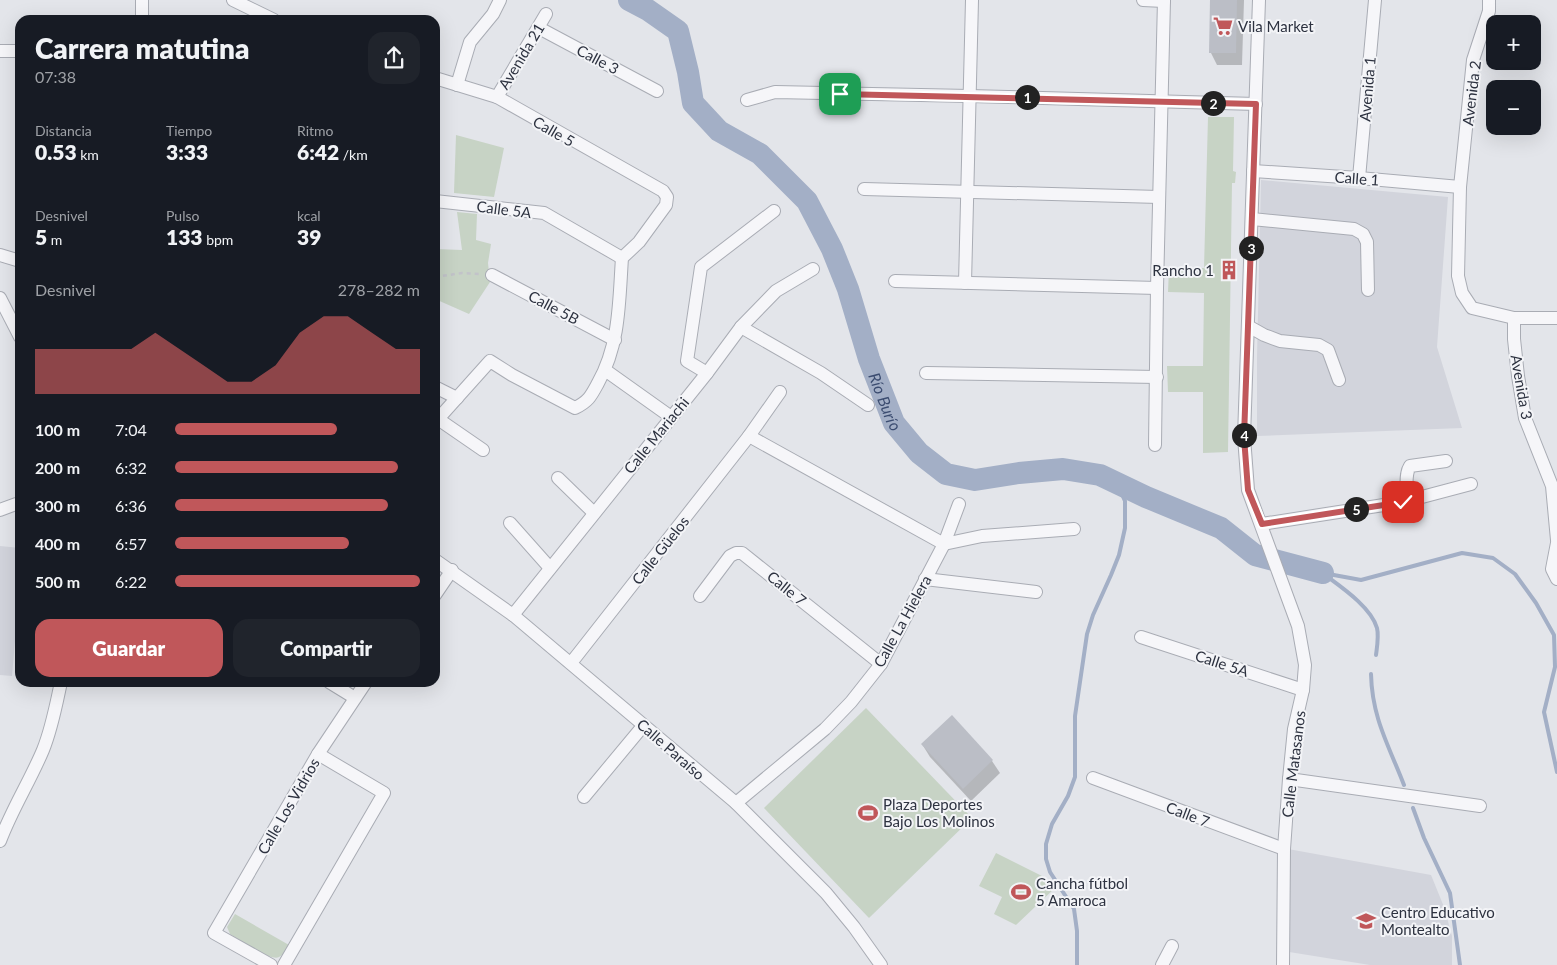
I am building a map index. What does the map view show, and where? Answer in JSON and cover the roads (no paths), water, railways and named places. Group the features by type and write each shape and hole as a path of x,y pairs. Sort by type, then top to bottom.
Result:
{"street":[{"path":"142,0 142,15"},
{"path":"233,0 264,15"},
{"path":"457,85 470,42 493,14 500,0"},
{"path":"965,283 972,0"},
{"path":"1143,0 1164,0 1157,288 1156,445"},
{"path":"1259,0 1244,451 1248,490 1262,524 1403,502 1471,484"},
{"name":"Avenida 1","path":"1359,178 1375,0"},
{"name":"Avenida 2","path":"1489,0 1489,11 1473,60 1460,187 1458,276 1462,293 1472,308 1514,318"},
{"name":"Avenida 21","path":"497,97 546,14"},
{"name":"Calle 3","path":"538,28 658,91"},
{"path":"0,51 15,51"},
{"name":"Calle 5","path":"440,80 497,97 583,148 663,192 667,197 666,205 639,242 622,258"},
{"path":"747,100 775,92 1256,104"},
{"name":"Calle 1","path":"1253,171 1460,187"},
{"path":"864,189 1159,197"},
{"name":"Calle 5A","path":"440,202 544,214 622,258"},
{"path":"706,373 687,361 700,267 774,211"},
{"path":"1252,219 1354,229 1363,234 1367,242 1368,290"},
{"path":"0,255 15,260"},
{"path":"440,417 490,361 512,375 576,408 587,402 605,370 615,340 618,323 622,258"},
{"name":"Calle Mariachi","path":"513,615 741,327 776,291 813,269"},
{"name":"Calle 5B","path":"492,275 615,340"},
{"path":"895,281 1157,288"},
{"path":"0,298 15,327"},
{"path":"1514,318 1557,318"},
{"name":"Avenida 3","path":"1514,318 1518,376 1525,418 1552,486 1557,542 1552,569 1557,579"},
{"path":"1248,326 1280,341 1319,345 1328,350 1339,380"},
{"path":"741,327 821,373 868,405"},
{"path":"605,370 670,417"},
{"path":"926,373 1157,377"},
{"path":"440,390 457,398"},
{"name":"Calle Güelos","path":"571,664 749,436 780,392"},
{"path":"440,420 483,450"},
{"path":"749,436 944,544 982,536 1074,529"},
{"path":"1403,502 1407,492 1407,470 1410,466 1446,460"},
{"path":"558,478 594,513"},
{"path":"0,510 15,504"},
{"name":"Calle La Hielera","path":"736,804 825,729 851,702 881,664 944,544 959,504"},
{"path":"510,523 550,568"},
{"name":"Calle Matasanos","path":"1262,524 1298,626 1305,665 1303,690 1294,729 1288,780 1284,850 1283,965"},
{"name":"Calle 7","path":"700,596 730,556 742,553 881,664"},
{"name":"Calle Paraíso","path":"440,563 513,615 736,804 826,893 854,927 881,965"},
{"path":"440,588 452,570"},
{"path":"925,579 1036,592"},
{"name":"Calle 5A","path":"1141,636 1303,690"},
{"path":"0,841 8,817 43,750 55,714 60,687"},
{"path":"337,687 355,698"},
{"name":"Calle Los Vidrios","path":"271,965 214,933 318,754 363,687"},
{"path":"584,797 643,726"},
{"path":"284,965 384,793 318,754"},
{"name":"Calle 7","path":"1093,778 1284,850"},
{"path":"1288,780 1480,806"},
{"path":"1162,965 1172,946"}],"waterway":[{"name":"Río Burío","path":"629,0 648,10 678,31 693,103 719,131 760,154 807,201 832,249 848,289 869,359 894,423 919,453 946,474 975,480 1063,469 1100,475 1146,497 1221,528 1255,555 1323,573"},
{"path":"1077,965 1077,931 1074,909 1050,872 1046,859 1046,844 1052,824 1068,796 1075,777 1075,716 1087,634 1093,615 1119,555 1125,528 1125,501 1117,483"},
{"path":"1323,573 1361,580 1462,553 1493,558 1515,574 1536,603 1554,635 1555,667 1544,712 1557,772"},
{"path":"1325,575 1355,598 1374,620 1378,634 1376,655"},
{"path":"1371,674 1374,704 1378,718 1404,785"},
{"path":"1413,808 1424,838 1450,893 1460,965"}],"place":[{"name":"Vila Market","path":"1223,26"},
{"name":"Rancho 1","path":"1229,270"},
{"name":"Plaza Deportes Bajo Los Molinos","path":"868,813"},
{"name":"Cancha fútbol 5 Amaroca","path":"1021,892"},
{"name":"Centro Educativo Montealto","path":"1366,921"}]}
